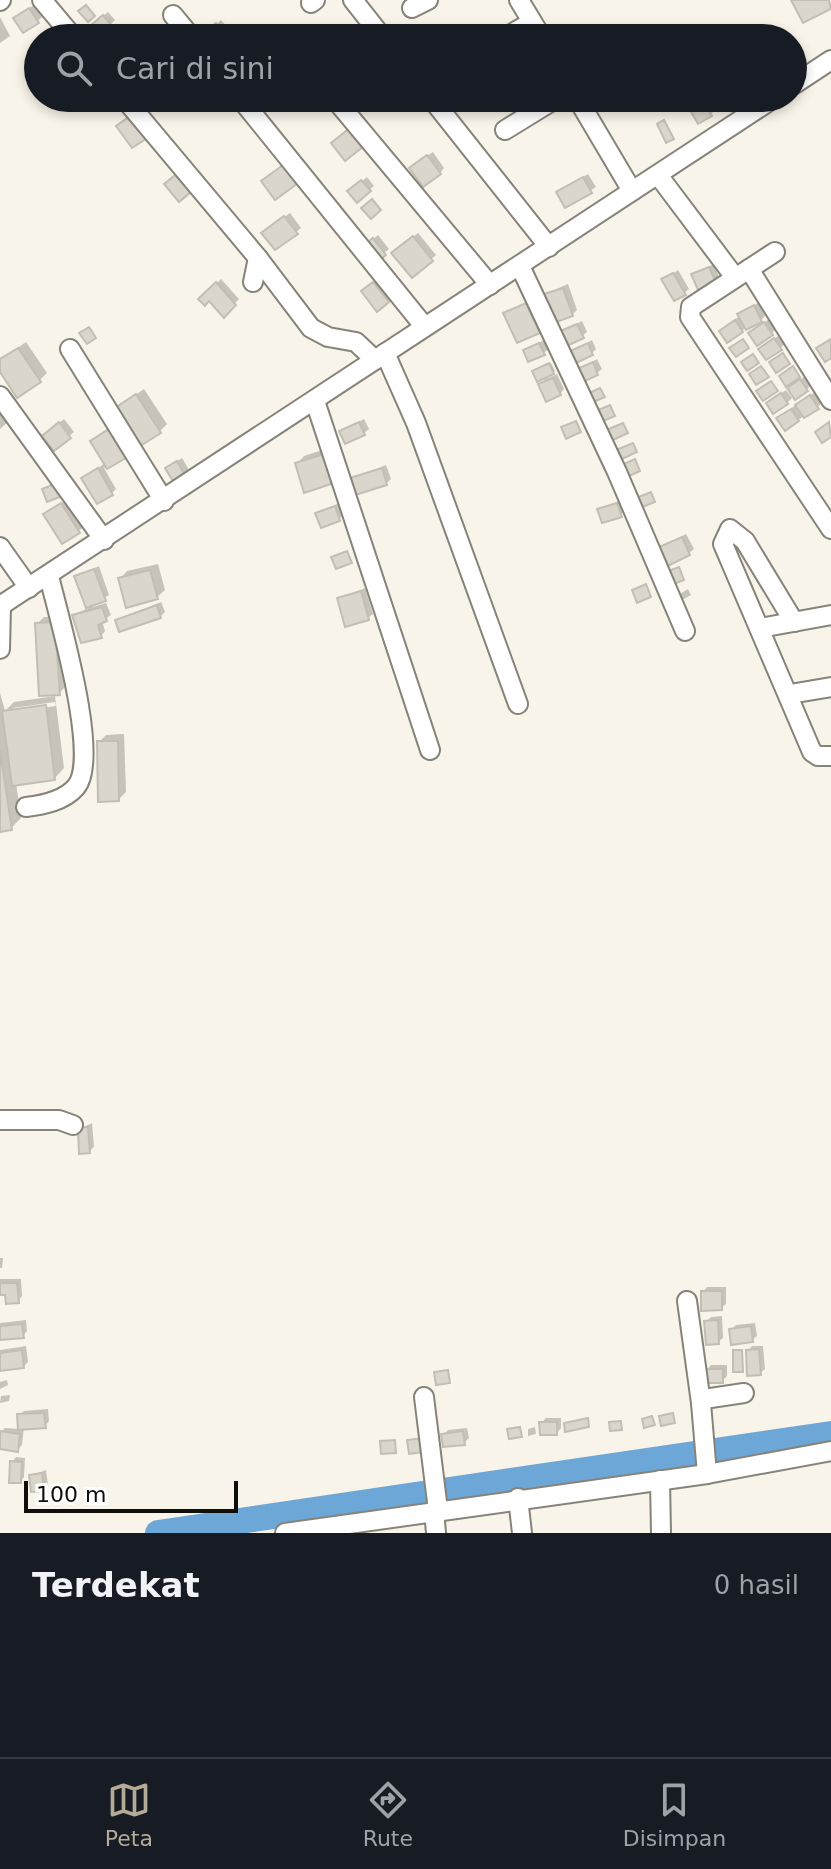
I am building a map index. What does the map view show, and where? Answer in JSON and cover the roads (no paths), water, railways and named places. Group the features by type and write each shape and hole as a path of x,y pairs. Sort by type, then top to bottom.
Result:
{"street":[{"path":"42,0 62,24"},
{"path":"353,0 372,24"},
{"path":"519,0 533,24"},
{"path":"173,15 180,24"},
{"path":"807,76 831,60"},
{"path":"136,112 258,258 311,328 328,337 356,342 380,357 416,423 518,704"},
{"path":"251,112 424,326"},
{"path":"346,112 490,285"},
{"path":"442,112 549,247"},
{"path":"505,130 534,112"},
{"path":"585,112 632,191"},
{"path":"0,649 0,606 753,112"},
{"path":"658,175 741,272 831,400"},
{"path":"775,252 691,307 690,317 831,529"},
{"path":"253,282 258,258"},
{"path":"520,266 617,472 685,631"},
{"path":"70,349 164,501"},
{"path":"0,396 104,540"},
{"path":"315,401 430,750"},
{"path":"794,622 745,541 730,529 723,544 790,694 812,752 818,756 831,756"},
{"path":"0,547 29,588"},
{"path":"26,807 60,798 77,787 83,772 79,697 49,576"},
{"path":"760,628 831,615"},
{"path":"790,694 831,687"},
{"path":"0,1120 59,1120 73,1125"},
{"path":"687,1301 705,1459"},
{"path":"701,1403 704,1399 744,1393"},
{"path":"424,1397 434,1470 436,1532"},
{"path":"285,1533 383,1526 437,1508 660,1480 705,1459 831,1451"},
{"path":"660,1480 661,1531"},
{"path":"518,1498 521,1529"}],"waterway":[{"path":"158,1533 831,1434"}]}
